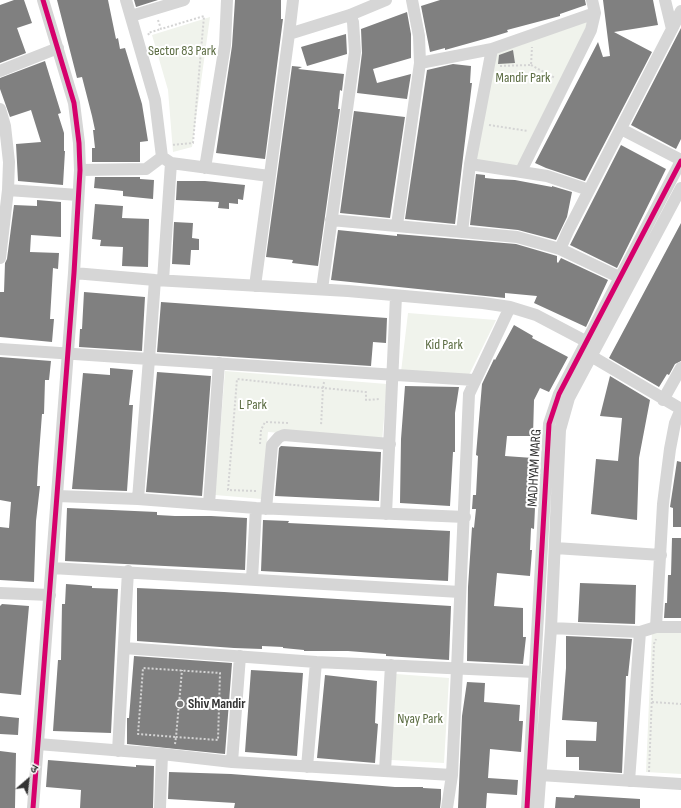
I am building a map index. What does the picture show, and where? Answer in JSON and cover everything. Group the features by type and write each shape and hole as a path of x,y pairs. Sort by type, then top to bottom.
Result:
{"street":[{"path":"33,808 74,274 80,170 79,143 74,104 43,0"},
{"path":"126,0 155,100 167,160 159,280 149,359 138,499"},
{"path":"130,16 184,0"},
{"path":"206,168 225,45 227,0"},
{"path":"255,286 269,176 290,34 292,0"},
{"path":"290,34 386,0"},
{"path":"397,225 420,63 419,36 412,0"},
{"path":"521,171 591,30 596,13 592,0"},
{"path":"665,0 672,29"},
{"path":"560,249 681,11"},
{"path":"420,63 492,49 596,13"},
{"path":"322,289 354,52 353,22 350,14"},
{"path":"0,70 58,48"},
{"path":"462,232 470,164 492,49"},
{"path":"0,109 5,126 9,162 8,190 0,258"},
{"path":"621,129 681,161"},
{"path":"80,170 146,169 167,160 206,168 269,176"},
{"name":"MADHYAM MARG","path":"538,808 551,628 560,430 569,398 621,278 681,161"},
{"path":"470,164 547,176 589,190"},
{"name":"MADHYAM MARG","path":"527,808 549,424 559,394 591,348 681,188"},
{"path":"8,190 78,195"},
{"path":"331,220 517,237 560,249 621,278"},
{"path":"74,274 322,289 483,303 536,315 591,348 663,400 681,409 675,423 670,448 663,504 658,632"},
{"path":"386,514 396,296"},
{"path":"447,808 452,775 460,592 465,517 469,394 474,380 510,308"},
{"path":"0,349 393,376 474,380"},
{"path":"209,504 219,363"},
{"path":"663,400 681,368"},
{"path":"252,579 261,508 272,445 279,437 284,435 390,444"},
{"path":"57,496 138,499 261,508 465,517"},
{"path":"555,548 661,555"},
{"path":"52,568 128,571 460,592"},
{"path":"118,751 128,571"},
{"path":"0,593 50,594"},
{"path":"551,628 658,632 681,627"},
{"path":"629,781 640,632"},
{"path":"124,648 316,662 535,672"},
{"path":"232,762 240,656"},
{"path":"307,767 316,662"},
{"path":"385,771 391,665"},
{"path":"38,744 168,754 232,762 452,775"},
{"path":"160,808 168,754"},
{"path":"540,775 681,784"}],"path":[{"path":"154,9 161,28"},
{"path":"150,40 148,33 204,16 193,143 171,145 170,137"},
{"path":"531,65 532,36"},
{"path":"498,66 531,65 557,79"},
{"path":"489,118 488,125 540,133"},
{"path":"325,371 320,426 328,427"},
{"path":"257,484 257,491 228,490 238,379 366,392 366,400 382,399"},
{"path":"260,445 261,430 265,422 291,423"},
{"path":"649,775 654,644 658,632"},
{"path":"143,668 220,673 218,740 176,737 138,734 143,668"},
{"path":"168,754 176,737 182,670"},
{"path":"652,702 681,704"}],"green space":[{"name":"Mandir Park","path":"595,13 521,171 470,164 492,49"},
{"name":"Sector 83 Park","path":"210,17 192,147 173,152 168,90 152,35"},
{"name":"Kid Park","path":"408,313 496,320 468,377 401,372"},
{"name":"L Park","path":"225,371 387,384 382,441 268,432 262,499 215,495"},
{"path":"652,631 681,631 681,774 646,772"},
{"name":"Nyay Park","path":"396,674 449,678 444,763 391,760"}],"building":[{"path":"14,0 24,0 32,23 17,28 26,53 0,63 0,5"},
{"path":"57,0 108,0 116,39 118,38 120,49 125,48 142,104 148,141 140,142 140,162 92,162 92,148 95,148 93,130 95,130 92,116 82,77 77,78"},
{"path":"134,0 158,0 136,7"},
{"path":"235,0 281,0 281,19 283,19 265,159 216,153 232,46"},
{"path":"440,0 585,0 586,5 560,14 560,16 507,30 508,32 495,36 445,50 445,48 430,52 421,6"},
{"path":"603,0 653,0 658,25 614,32 652,52 585,181 535,163 598,42 603,57 610,56"},
{"path":"407,12 411,34 411,58 373,69 377,83 411,74 407,99 357,93 362,53 361,29"},
{"path":"681,28 681,139 676,149 631,125"},
{"path":"346,34 347,54 307,66 301,47"},
{"path":"513,50 515,63 498,64 499,55"},
{"path":"45,61 61,113 58,114 64,133 65,151 63,185 18,181 16,144 41,142 31,110 10,117 0,89 0,78"},
{"path":"453,64 471,66 470,83 472,83 455,224 405,219 427,70"},
{"path":"292,66 302,67 298,69 344,74 342,91 340,90 338,109 340,109 318,266 292,263 293,260 266,257"},
{"path":"354,111 405,117 390,218 340,213"},
{"path":"621,145 666,169 617,268 570,245"},
{"path":"476,174 485,175 485,178 515,180 552,186 572,192 567,217 556,240 518,230 470,225"},
{"path":"95,177 140,177 140,179 154,180 153,199 123,196 123,191 94,188"},
{"path":"177,181 205,181 245,185 243,200 238,199 238,204 229,203 229,209 218,208 219,202 176,200"},
{"path":"37,200 61,202 61,237 31,235 30,252 59,253 58,269 53,268 50,319 54,319 52,342 0,337 0,292 4,292 5,263 7,259 14,205 37,206"},
{"path":"95,204 123,206 122,218 149,219 148,267 122,266 123,247 100,246 101,240 92,239"},
{"path":"174,222 193,223 192,238 199,239 199,250 191,250 190,265 172,264"},
{"path":"681,223 681,361 675,364 669,375 667,374 659,387 609,358"},
{"path":"338,230 397,236 397,234 516,244 557,256 558,263 561,258 608,280 586,327 534,303 537,296 505,293 505,298 331,280"},
{"path":"84,292 145,297 142,351 79,347 80,329 82,329"},
{"path":"161,302 387,318 386,343 373,342 371,366 157,352"},
{"path":"514,325 533,336 532,338 568,357 549,392 540,388 534,400 533,436 507,436 505,456 533,458 532,486 536,487 534,529 531,528 530,550 532,550 530,576 497,573 494,606 523,608 523,637 526,637 523,664 467,661 468,587 472,527 474,528 476,509 472,509 473,495 476,495 478,456 476,455 482,384 494,359 495,360"},
{"path":"0,357 51,361 49,380 45,380 44,414 42,414 37,486 40,486 36,521 34,582 0,580 0,527 9,528 11,502 0,500"},
{"path":"110,368 133,370 129,405 133,405 127,491 72,489 83,373 110,375"},
{"path":"157,372 211,376 202,496 146,492"},
{"path":"610,376 650,400 639,458 637,520 591,514 596,459 618,461 622,418 600,416"},
{"path":"405,386 459,387 455,413 455,452 453,452 450,506 400,503 401,439"},
{"path":"281,446 381,452 379,501 275,496 279,448"},
{"path":"677,461 681,462 681,527 673,527 673,508 670,507"},
{"path":"67,508 157,512 157,515 175,516 247,518 245,570 65,561"},
{"path":"263,520 289,521 288,523 450,531 448,581 261,571"},
{"path":"672,538 681,538 681,618 664,618 665,603 667,603 668,575 671,575"},
{"path":"580,583 636,585 635,624 578,622"},
{"path":"66,584 92,586 92,588 118,589 111,733 53,731 58,660 61,660 62,604 65,604"},
{"path":"137,588 451,606 449,660 386,656 386,654 348,651 304,651 283,647 262,646 262,649 234,648 137,641"},
{"path":"2,604 29,606 21,695 0,693 0,606"},
{"path":"566,636 632,639 628,676 626,676 622,773 579,770 579,757 566,757 566,740 596,741 597,722 562,720 566,668"},
{"name":"Shiv Mandir","path":"134,656 232,663 225,754 127,744 127,718 129,718"},
{"path":"251,670 303,673 297,756 245,752"},
{"path":"325,675 377,681 375,723 378,724 375,763 317,758"},
{"path":"467,682 485,683 484,702 520,705 519,721 523,721 521,752 490,749 488,778 518,780 517,795 487,793 486,808 458,808 462,716"},
{"path":"0,716 19,718 18,735 0,734"},
{"path":"0,751 16,753 15,808 0,808"},
{"path":"48,760 136,767 136,765 154,766 153,808 80,808 81,790 46,787"},
{"path":"169,772 231,774 395,787 423,787 441,789 440,808 234,808 235,803 168,799"},
{"path":"575,795 640,799 640,808 555,808 556,797 574,798"}],"cycle path":[{"path":"33,808 74,273 80,170 79,143 74,103 43,0"},
{"path":"527,808 549,424 559,394 681,161"}],"place":[{"name":"Shiv Mandir","path":"180,704"}]}
